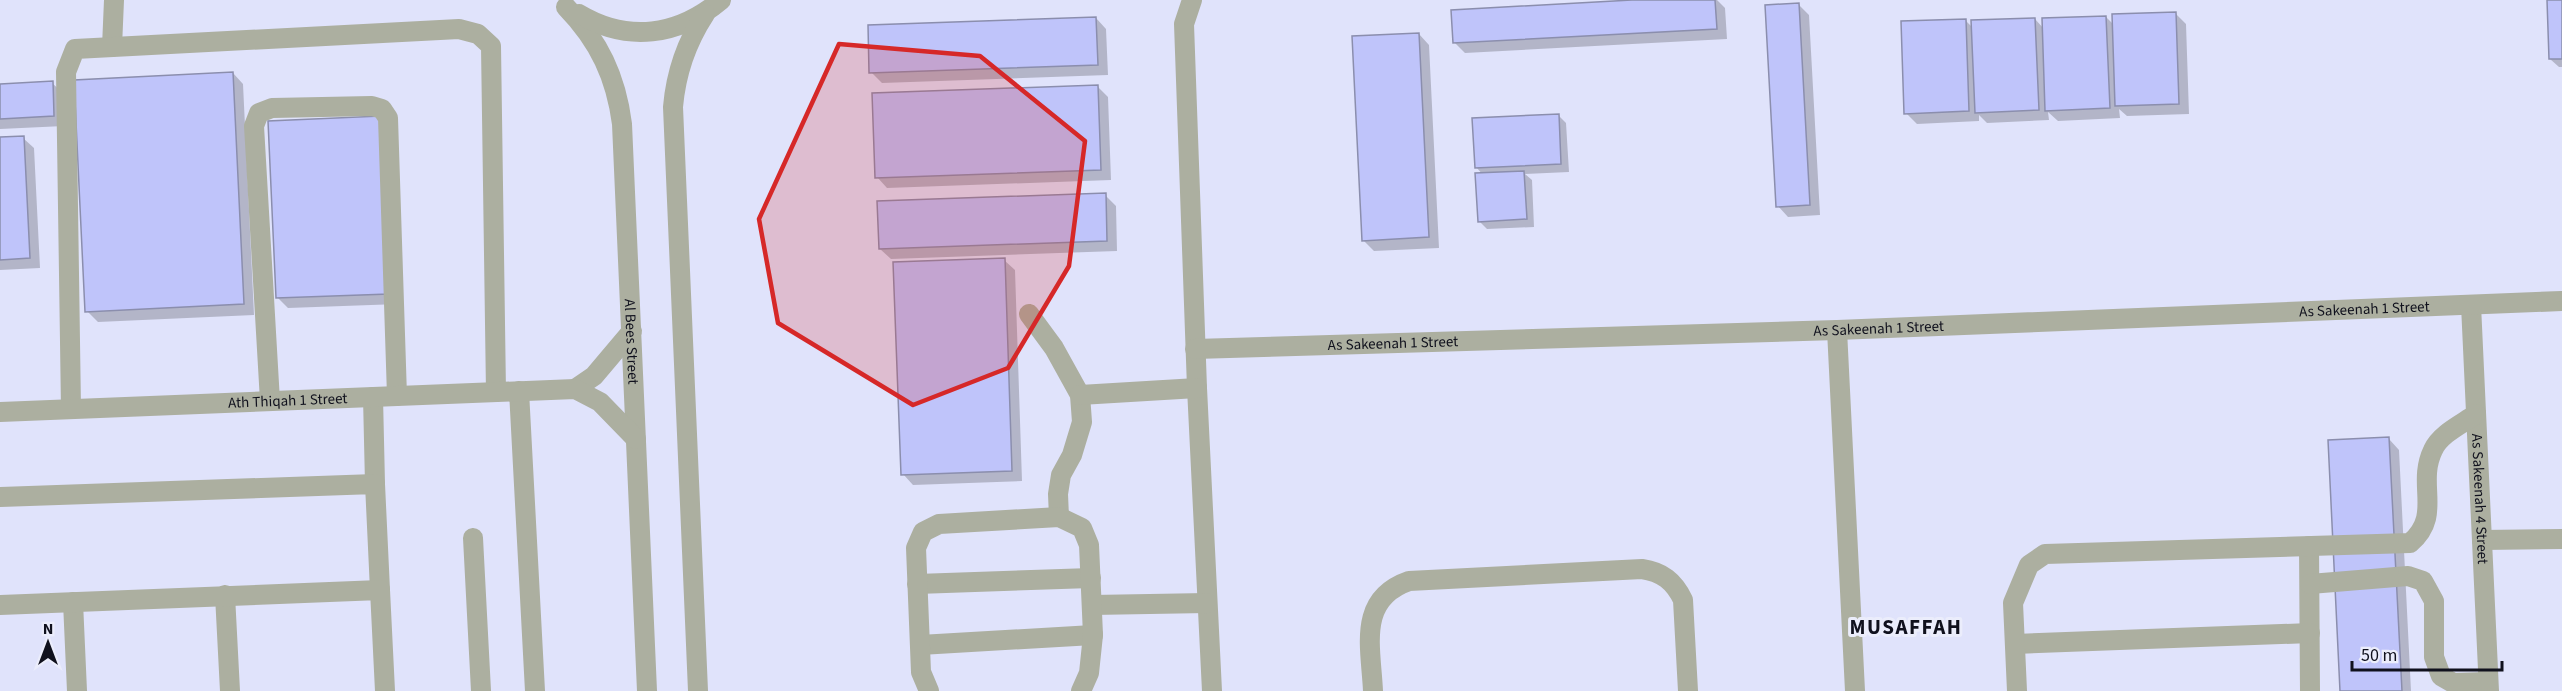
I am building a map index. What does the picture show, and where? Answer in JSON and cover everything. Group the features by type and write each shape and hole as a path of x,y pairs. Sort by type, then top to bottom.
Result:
{"street":[{"path":"112,47 114,0"},
{"path":"563,3 598,26 635,33 672,29 705,14 722,0"},
{"path":"1175,0 1184,24 1197,388 1212,691"},
{"path":"1184,24 1192,0"},
{"name":"Al Bees Street","path":"563,3 582,23 606,60 619,102 622,124 647,691"},
{"path":"698,691 673,107 682,58 694,30 705,14"},
{"path":"70,409 66,72 75,49 459,29 478,34 491,46 496,392"},
{"path":"270,401 254,126 259,113 272,108 372,106 382,109 388,118 397,396"},
{"name":"As Sakeenah 1 Street","path":"1196,349 1837,330 2562,301"},
{"name":"As Sakeenah 4 Street","path":"2471,305 2488,687"},
{"path":"1029,314 1054,348 1080,395 1082,422 1072,455 1062,475 1058,494 1059,517"},
{"path":"1837,330 1855,691"},
{"path":"632,331 594,376 575,389 600,402 636,439"},
{"path":"1080,395 1197,388"},
{"name":"Ath Thiqah 1 Street","path":"0,412 575,389"},
{"path":"519,391 535,691"},
{"path":"373,397 385,691"},
{"path":"2017,691 2013,603 2029,565 2045,554 2410,543 2423,532 2428,517 2426,480 2433,450 2446,435 2476,414"},
{"path":"0,497 375,484"},
{"path":"929,691 921,672 917,584 916,548 923,532 939,524 1059,517 1082,528 1089,545 1093,635 1089,673 1081,691"},
{"path":"473,538 481,691"},
{"path":"2482,540 2562,539"},
{"path":"2309,546 2310,691"},
{"path":"1373,691 1371,620 1380,599 1398,585 1409,581 1642,569 1663,575 1678,590 1683,600 1689,691"},
{"path":"2310,584 2408,576 2423,581 2434,601 2434,657 2441,676 2453,683 2488,687"},
{"path":"917,584 1091,579"},
{"path":"0,605 380,590"},
{"path":"225,595 231,691"},
{"path":"73,602 77,691"},
{"path":"1092,605 1207,603"},
{"path":"2015,644 2310,633"},
{"path":"920,645 1093,635"}],"highlighted area":[{"path":"839,44 980,56 1085,141 1069,266 1008,368 913,405 778,323 759,219"}],"shaded area":[{"path":"0,0 2562,0 2562,691 0,691"}],"building":[{"path":"1632,0 1715,0 1717,29 1453,43 1451,10"},
{"path":"2547,0 2562,0 2562,59 2549,59"},
{"path":"1799,3 1810,205 1776,207 1765,5"},
{"path":"2176,12 2179,104 2115,106 2112,14"},
{"path":"2106,16 2110,108 2045,111 2042,18"},
{"path":"1096,17 1098,65 869,73 868,25"},
{"path":"2035,18 2039,110 1975,113 1971,20"},
{"path":"1966,19 1969,111 1904,114 1901,21"},
{"path":"1419,33 1429,237 1362,241 1352,36"},
{"path":"233,72 244,304 85,312 74,80"},
{"path":"53,81 54,116 0,119 0,84"},
{"path":"1098,85 1101,170 875,178 872,93"},
{"path":"1559,114 1561,164 1475,168 1472,118"},
{"path":"381,116 389,294 276,298 268,121"},
{"path":"24,136 30,258 0,260 0,137"},
{"path":"1524,171 1527,219 1478,222 1475,173"},
{"path":"1106,193 1107,241 879,249 877,201"},
{"path":"1005,258 1012,471 901,475 893,262"},
{"path":"2389,437 2402,691 2340,691 2328,440"}],"district":[{"name":"MUSAFFAH","path":"1906,627"}]}
